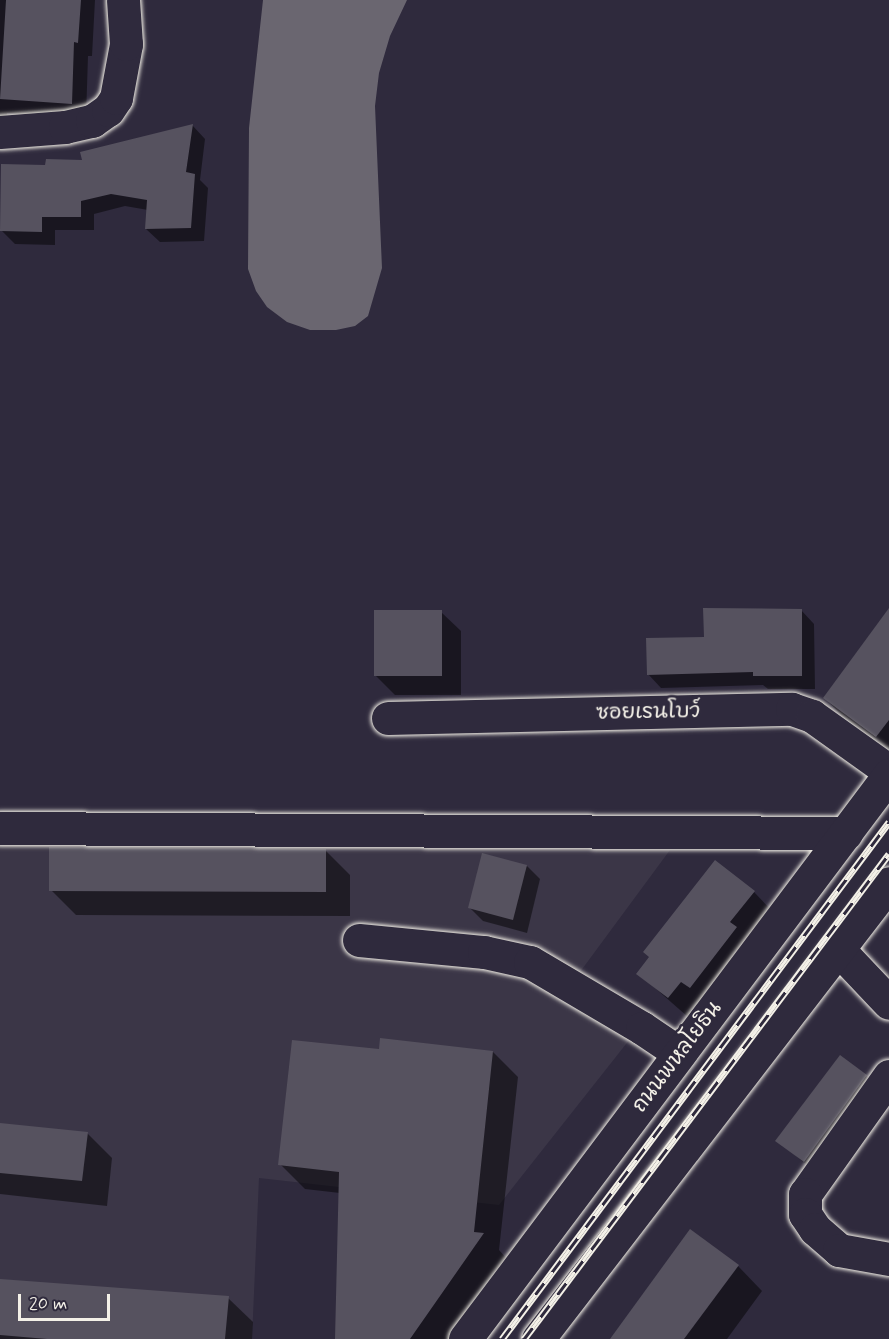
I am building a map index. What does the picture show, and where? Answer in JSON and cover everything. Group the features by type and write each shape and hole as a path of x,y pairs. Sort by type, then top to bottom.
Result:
{"street":[{"path":"0,132 65,127 92,121 108,110 116,98 126,44 123,0"},
{"name":"ซอยเรนโบว์","path":"388,718 792,709 812,716 889,773"},
{"name":"ถนนพหลโยธิน","path":"465,1339 889,773"},
{"path":"0,828 846,833"},
{"path":"538,1339 889,883"},
{"path":"358,940 484,952 530,962 642,1028 679,1053"},
{"path":"838,949 889,1003"},
{"path":"889,1076 805,1194 805,1214 815,1229 839,1250 889,1259"}],"shaded area":[{"path":"263,0 407,0 390,36 379,73 375,106 382,268 368,316 355,326 336,330 310,330 287,322 267,307 256,291 248,269 249,128"},
{"path":"0,841 670,850 580,972 645,1020 499,1205 259,1178 252,1339 0,1339"}],"building":[{"path":"6,0 81,0 78,43 74,42 72,104 0,99"},
{"path":"193,124 186,172 195,174 191,228 145,229 147,200 111,194 81,201 81,217 42,217 42,232 0,231 1,164 45,165 46,159 82,160 80,152"},
{"path":"703,608 802,609 802,676 753,676 753,672 647,675 646,638 704,637"},
{"path":"889,608 889,720 876,737 823,698"},
{"path":"374,610 442,610 442,676 374,676"},
{"path":"49,847 326,849 326,892 49,891"},
{"path":"482,853 527,865 513,920 468,908"},
{"path":"715,860 755,891 730,922 737,927 690,988 681,982 668,998 636,974 649,957 643,952"},
{"path":"380,1038 493,1051 474,1232 484,1233 410,1339 335,1339 339,1172 278,1165 292,1040 379,1049"},
{"path":"840,1055 867,1075 804,1162 775,1141"},
{"path":"0,1123 88,1132 82,1181 0,1173"},
{"path":"690,1229 739,1265 684,1339 610,1339"},
{"path":"0,1279 229,1296 225,1339 47,1339 0,1335"}],"railway":[{"path":"502,1339 889,822"},
{"path":"524,1339 889,854"}]}
